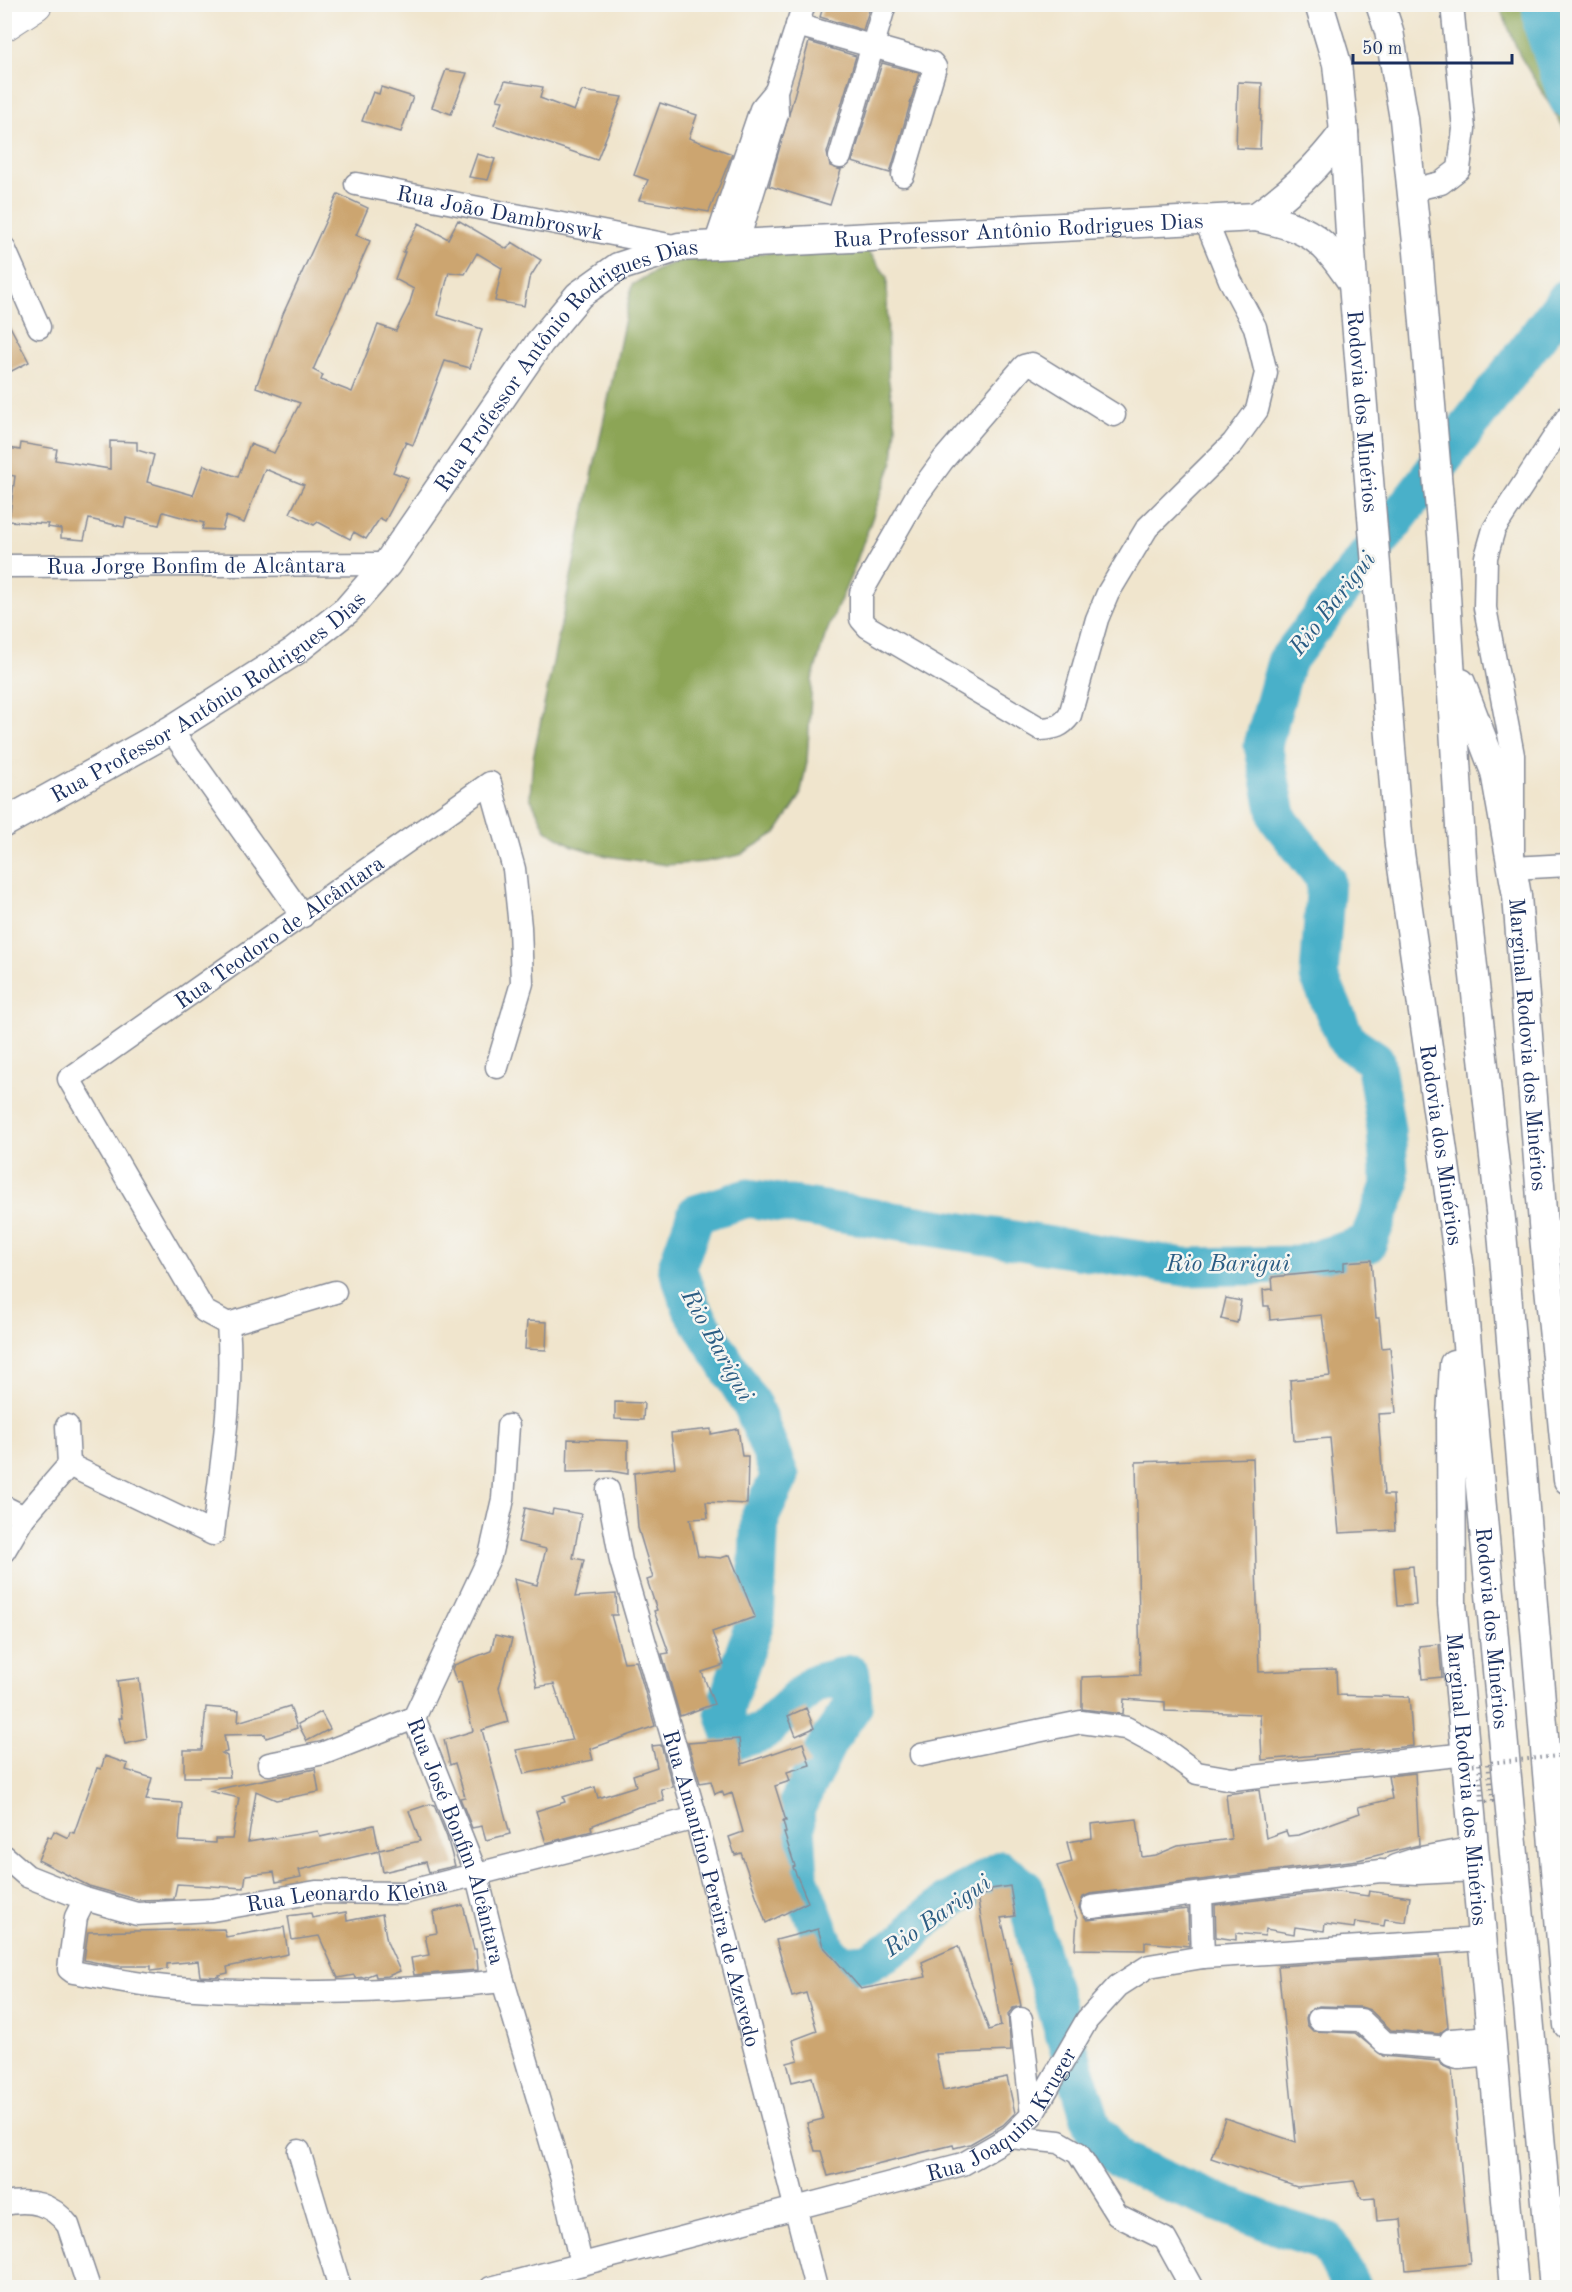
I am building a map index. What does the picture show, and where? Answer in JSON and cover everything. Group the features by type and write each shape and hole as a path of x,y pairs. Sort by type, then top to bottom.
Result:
{"highway":[{"path":"4,18 19,4"},
{"path":"4,25 36,4"}],"main road":[{"name":"Rodovia dos Minérios","path":"1319,4 1337,64 1344,132 1353,284 1399,846 1460,1269 1554,2288"},
{"name":"Rodovia dos Minérios","path":"1380,4 1389,32 1404,119 1431,390 1451,655 1463,876 1501,1220 1568,2025"},
{"path":"1256,217 1290,193 1312,172 1344,132"},
{"name":"Rua Professor Antônio Rodrigues Dias","path":"4,823 171,730 304,644 347,610 387,564 540,342 579,296 618,267 679,247 1256,217 1297,226 1330,250 1353,284"},
{"name":"Marginal Rodovia dos Minérios","path":"1451,655 1495,772 1513,868 1556,1233 1568,1480"},
{"name":"Marginal Rodovia dos Minérios","path":"1460,1269 1451,1416 1452,1604 1474,1859 1494,2046 1514,2288"}],"street":[{"path":"840,157 885,4"},
{"path":"1411,190 1442,183 1459,169 1464,129 1452,4"},
{"path":"726,245 761,109 776,91 800,15 873,46 932,63 935,67 903,175"},
{"name":"Rua João Dambroswk","path":"356,184 679,247"},
{"path":"1114,415 1032,364 1024,366 942,460 916,497 861,593 861,619 868,627 1041,729 1055,728 1063,724 1070,715 1104,602 1147,528 1233,443 1257,410 1266,373 1255,327 1230,280 1205,219"},
{"path":"4,248 39,327"},
{"path":"1568,416 1494,529 1486,557 1485,608 1513,755 1513,868 1568,865"},
{"name":"Rua Jorge Bonfim de Alcântara","path":"4,566 387,564"},
{"path":"171,730 303,916"},
{"name":"Rua Teodoro de Alcântara","path":"228,1324 204,1311 69,1079 490,783 514,869 520,927 522,982 497,1067"},
{"path":"69,1465 213,1534 228,1404 231,1359 228,1324 335,1292"},
{"path":"67,1426 69,1465"},
{"name":"Rua José Bonfim Alcântara","path":"508,1426 503,1499 490,1556 414,1718 477,1876 502,1981 562,2179 581,2264"},
{"path":"4,1551 14,1512 69,1465"},
{"name":"Rua Amantino Pereira de Azevedo","path":"608,1490 621,1561 696,1818 816,2288"},
{"path":"269,1764 324,1753 414,1718"},
{"path":"921,1755 1081,1722 1126,1728 1163,1748 1197,1773 1232,1779 1467,1759"},
{"name":"Rua Leonardo Kleina","path":"4,1856 27,1876 85,1899 137,1914 212,1910 316,1892 403,1893 477,1876 696,1818"},
{"path":"1092,1907 1380,1871 1416,1859 1474,1859"},
{"path":"1201,1894 1203,1957"},
{"path":"85,1899 76,1917 69,1968 74,1972 176,1988 291,1992 414,1990 502,1981"},
{"name":"Rua Joaquim Kruger","path":"491,2288 963,2164 1010,2137 1032,2115 1087,2020 1118,1986 1149,1966 1203,1957 1484,1939"},
{"path":"1021,2019 1032,2115"},
{"path":"1319,2019 1361,2020 1385,2043 1450,2048 1451,2040 1494,2046"},
{"path":"1010,2137 1059,2142 1078,2152 1117,2215 1166,2239 1192,2288"},
{"path":"299,2151 340,2288"},
{"path":"4,2204 28,2201 52,2209 68,2225 89,2288"}],"path":[{"path":"1467,1759 1479,1764 1482,1802 1492,1801 1488,1763 1568,1755"}],"green space":[{"path":"1499,5 1567,5 1567,133 1520,56"},
{"path":"868,250 887,277 888,376 896,426 893,461 853,571 825,636 812,680 807,762 800,797 776,833 740,855 705,862 667,865 607,856 573,846 546,830 530,797 533,758 632,285 662,267 695,255"}],"building":[{"path":"824,4 871,4 863,30 820,17"},
{"path":"809,42 856,56 827,153 830,166 841,170 830,205 769,186"},
{"path":"882,63 919,73 890,173 852,162"},
{"path":"446,70 467,73 451,114 432,107"},
{"path":"505,81 543,87 540,98 574,111 582,91 622,97 597,160 494,125 503,101 497,100"},
{"path":"1238,82 1262,83 1260,149 1236,148"},
{"path":"381,87 413,97 401,132 362,121 373,92 379,94"},
{"path":"660,103 697,115 689,138 732,154 709,212 639,200 648,180 634,175"},
{"path":"477,154 495,159 488,180 469,177"},
{"path":"338,194 368,208 356,235 370,241 313,370 323,375 321,380 352,392 378,325 396,331 409,305 414,289 395,279 405,252 403,252 419,223 448,239 458,220 507,249 512,242 541,260 529,279 524,306 495,301 502,268 477,253 465,274 449,272 438,315 482,329 470,368 445,361 413,445 406,442 393,472 408,478 385,521 380,518 366,539 354,532 350,539 318,522 314,525 290,513 304,485 265,469 244,523 226,516 222,530 202,529 204,523 163,512 159,525 126,518 124,527 89,519 84,540 61,538 61,529 47,527 48,524 9,521 15,476 4,474 4,447 20,450 21,443 57,449 55,460 110,469 110,441 137,442 137,450 154,455 147,482 193,495 204,465 238,477 250,444 274,453 300,403 256,387 283,314"},
{"path":"4,315 29,362 4,375"},
{"path":"1371,1260 1376,1318 1379,1318 1382,1348 1390,1347 1394,1389 1396,1413 1378,1414 1384,1495 1393,1495 1395,1530 1339,1533 1330,1438 1294,1441 1290,1380 1330,1376 1322,1315 1270,1320 1269,1306 1264,1306 1263,1290 1273,1289 1272,1277 1344,1270 1344,1262"},
{"path":"1226,1298 1241,1301 1237,1323 1221,1319"},
{"path":"527,1321 547,1322 546,1350 525,1349"},
{"path":"615,1402 644,1403 643,1420 615,1419"},
{"path":"711,1429 711,1434 738,1429 742,1456 748,1456 747,1504 706,1502 708,1518 690,1519 698,1556 721,1558 730,1555 755,1617 712,1632 724,1665 702,1672 714,1704 680,1716 662,1654 669,1653 654,1611 657,1610 647,1580 653,1578 638,1528 634,1473 675,1467 671,1433"},
{"path":"568,1439 628,1441 628,1474 611,1471 567,1472"},
{"path":"1253,1458 1259,1672 1336,1669 1337,1695 1409,1697 1413,1746 1262,1760 1260,1714 1165,1711 1165,1702 1124,1699 1123,1714 1082,1709 1082,1677 1140,1675 1136,1462"},
{"path":"525,1508 552,1514 553,1509 581,1514 573,1558 584,1560 575,1597 616,1594 617,1615 611,1615 624,1662 636,1661 655,1726 590,1749 593,1760 524,1774 516,1750 572,1740 554,1684 537,1687 514,1579 537,1585 546,1549 518,1542"},
{"path":"1413,1566 1416,1605 1397,1606 1394,1568"},
{"path":"495,1635 512,1639 499,1688 508,1722 482,1730 510,1834 486,1840 482,1826 472,1828 460,1798 465,1797 455,1763 450,1765 444,1740 473,1731 461,1682 457,1683 452,1669 454,1665 491,1651"},
{"path":"1439,1644 1442,1677 1422,1679 1419,1646"},
{"path":"139,1678 147,1739 125,1744 119,1718 122,1718 117,1681"},
{"path":"290,1706 297,1728 266,1738 265,1734 224,1735 227,1752 222,1753 227,1756 230,1777 184,1777 184,1750 202,1750 206,1707 239,1710 238,1722"},
{"path":"806,1708 814,1728 796,1736 788,1716"},
{"path":"321,1712 330,1729 307,1741 298,1724"},
{"path":"739,1739 742,1764 803,1743 810,1765 787,1772 790,1781 775,1786 786,1821 783,1821 786,1833 784,1833 795,1866 793,1867 808,1902 766,1923 741,1853 735,1855 729,1837 743,1832 732,1793 724,1796 722,1791 715,1794 711,1781 700,1783 688,1743"},
{"path":"661,1745 673,1787 661,1789 664,1801 638,1807 591,1826 592,1831 546,1843 536,1811 565,1802 563,1797 595,1787 598,1798 636,1786 633,1775 657,1767 652,1746"},
{"path":"105,1756 128,1764 126,1770 152,1778 146,1800 182,1803 179,1841 215,1843 215,1839 232,1839 239,1798 209,1791 315,1769 319,1792 276,1800 256,1791 248,1842 318,1831 320,1837 374,1825 379,1850 420,1841 409,1811 430,1804 434,1805 447,1837 455,1866 429,1872 426,1862 383,1872 379,1851 299,1870 301,1877 276,1882 274,1872 246,1875 244,1888 177,1884 174,1899 139,1900 89,1886 38,1860 48,1836 51,1838 54,1831 68,1838 70,1832 74,1833 97,1768 101,1769"},
{"path":"1415,1773 1419,1845 1358,1860 1090,1894 1083,1897 1079,1908 1087,1920 1188,1909 1189,1946 1145,1942 1145,1950 1075,1949 1077,1918 1057,1866 1072,1862 1067,1842 1092,1838 1091,1824 1137,1819 1142,1857 1156,1855 1178,1846 1231,1839 1226,1794 1259,1790 1266,1838 1286,1831 1288,1836 1299,1835 1360,1813 1358,1807 1392,1799 1388,1776"},
{"path":"1010,1886 1015,1916 1001,1918 1021,2006 1013,2008 1008,2014 1011,2051 936,2054 943,2090 1007,2077 1015,2113 1003,2125 970,2144 954,2148 953,2145 828,2176 821,2151 815,2151 807,2123 823,2119 812,2077 792,2082 787,2063 798,2060 793,2040 817,2031 806,1993 792,1997 776,1940 818,1929 823,1946 861,1989 926,1977 922,1962 958,1946 989,2030 1001,2026 977,1896 991,1893 991,1889"},
{"path":"1330,1891 1368,1896 1369,1891 1410,1897 1406,1922 1385,1919 1384,1926 1355,1922 1354,1928 1325,1924 1324,1931 1295,1927 1294,1934 1266,1929 1265,1936 1236,1933 1236,1940 1216,1937 1215,1905"},
{"path":"463,1905 474,1949 476,1949 478,1970 414,1975 411,1958 429,1955 425,1935 437,1933 433,1912"},
{"path":"346,1912 347,1921 382,1914 387,1942 400,1971 388,1976 376,1977 375,1973 365,1977 355,1978 354,1975 338,1978 319,1936 292,1940 288,1916 311,1913 312,1918"},
{"path":"284,1927 288,1954 227,1967 228,1973 219,1975 220,1977 200,1976 198,1961 167,1964 167,1969 151,1971 151,1966 114,1966 84,1960 88,1932 224,1929 226,1937"},
{"path":"1440,1955 1448,2027 1439,2034 1391,2030 1370,2010 1361,2007 1319,2006 1308,2012 1306,2018 1307,2025 1313,2031 1355,2033 1383,2056 1439,2061 1441,2065 1452,2070 1470,2264 1406,2270 1401,2219 1377,2221 1375,2198 1362,2199 1354,2181 1297,2187 1211,2158 1225,2118 1296,2142 1278,1966"}],"waterway":[{"name":"Rio Barigui","path":"1541,4 1543,26 1568,99"},
{"name":"Rio Barigui","path":"1352,2288 1328,2242 1284,2228 1179,2187 1121,2160 1093,2128 1039,1951 1025,1889 1001,1870 949,1901 918,1925 906,1940 868,1963 843,1965 827,1951 799,1878 795,1810 828,1742 853,1706 851,1674 813,1684 763,1732 733,1741 724,1712 755,1622 760,1517 780,1476 753,1407 692,1309 677,1267 696,1214 748,1198 1184,1267 1299,1265 1367,1244 1390,1186 1386,1130 1375,1060 1347,1041 1319,976 1326,880 1278,819 1263,745 1286,662 1568,297"}]}
